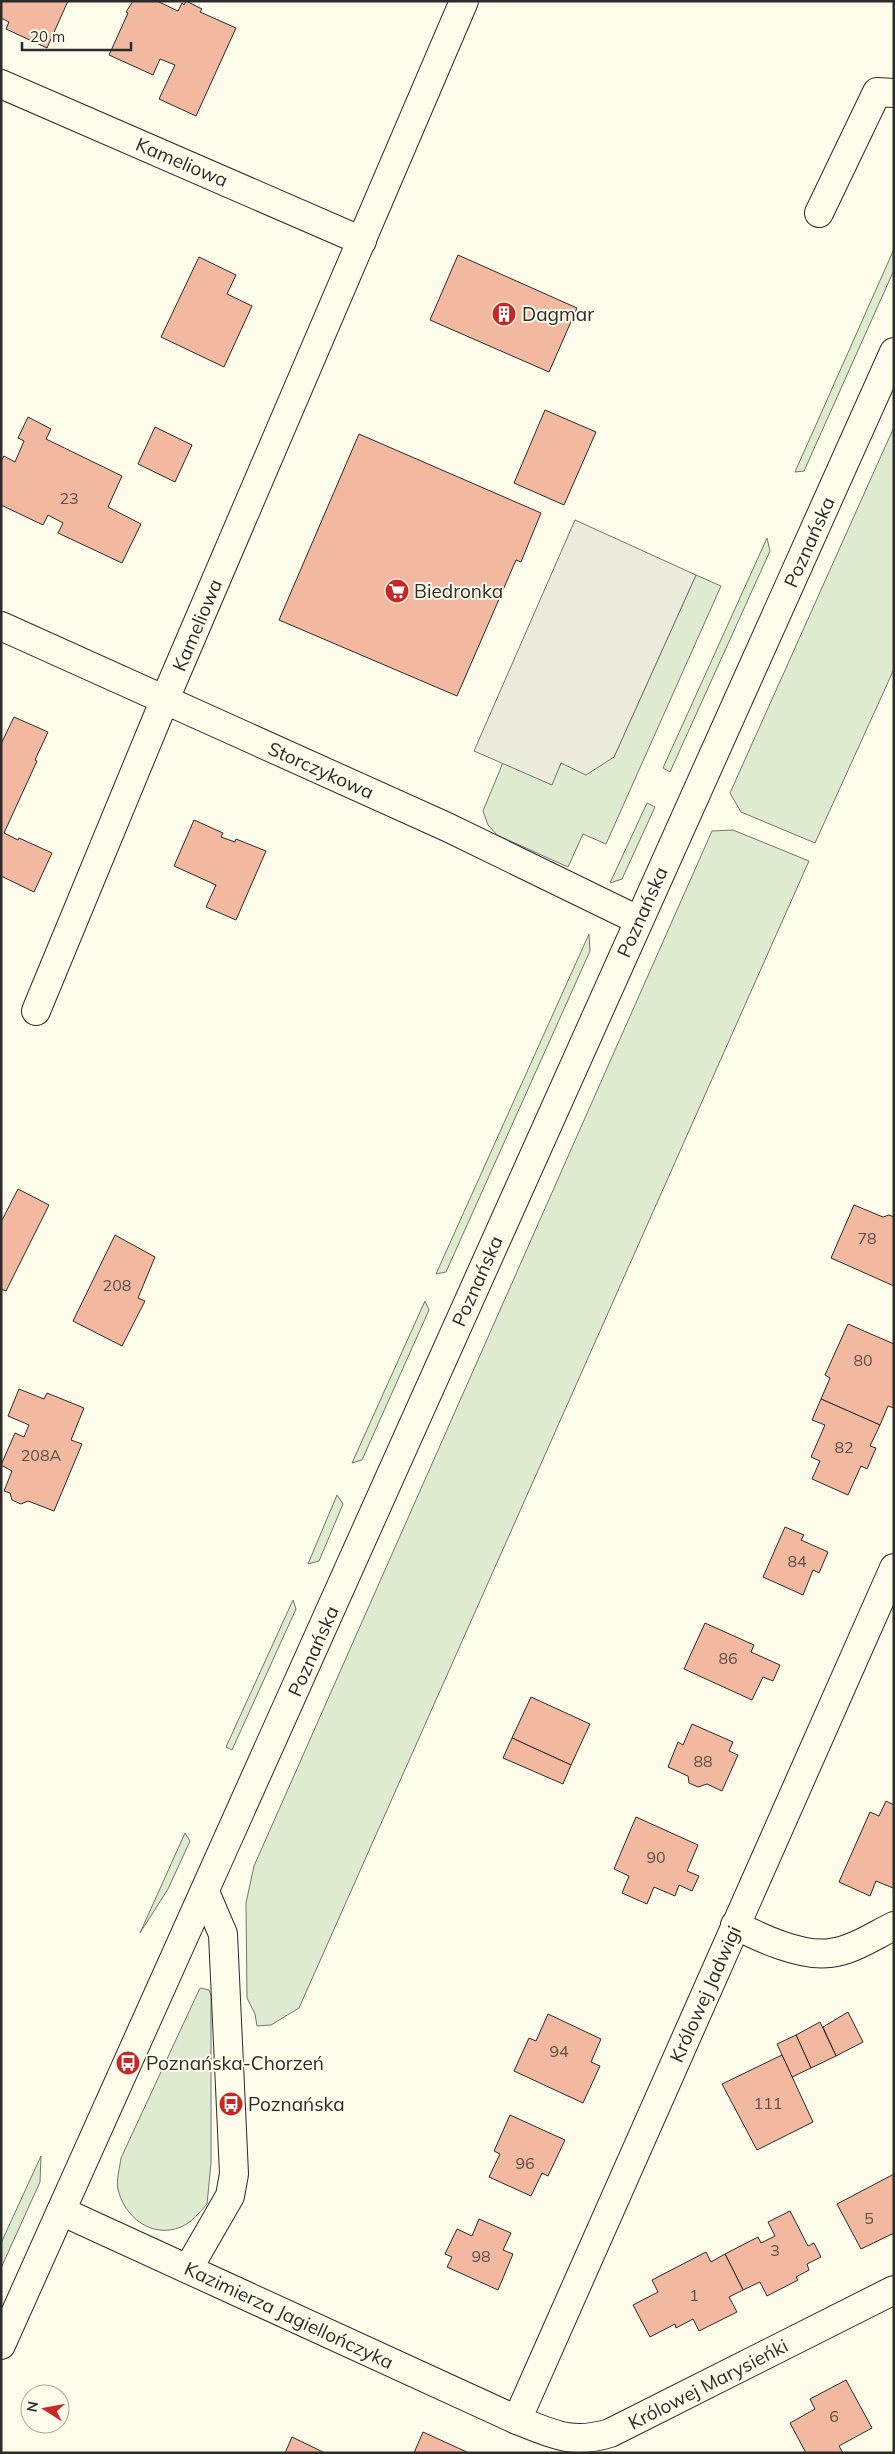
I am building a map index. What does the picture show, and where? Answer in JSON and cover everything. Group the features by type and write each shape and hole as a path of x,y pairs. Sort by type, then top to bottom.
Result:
{"street":[{"name":"Kameliowa","path":"36,1012 166,699 464,1"},
{"name":"Kameliowa","path":"1,84 362,241"},
{"path":"819,213 877,92 894,93"},
{"name":"Poznańska","path":"1,2346 894,352"},
{"name":"Storczykowa","path":"1,626 447,827 638,920"},
{"name":"Królowej Jadwigi","path":"517,2420 894,1568"},
{"path":"188,2269 230,2196 234,2174 223,1934 205,1892"},
{"path":"735,1925 765,1940 809,1953 831,1954 894,1926"},
{"name":"Kazimierza Jagiellończyka","path":"61,2211 517,2420"},
{"name":"Królowej Marysieńki","path":"517,2420 566,2438 589,2440 610,2433 894,2290"}],"green space":[{"path":"894,249 894,270 804,471 795,472"},
{"path":"894,427 894,669 815,843 741,812 730,793"},
{"path":"767,538 770,551 670,772 663,768"},
{"path":"696,575 721,586 606,844 583,834 568,867 497,835 488,825 483,811 509,748 551,785 561,763 614,757"},
{"path":"647,803 655,807 622,879 610,883"},
{"path":"733,830 809,861 299,2008 271,2025 257,2026 255,2014 247,1998 246,1903 254,1866 712,831"},
{"path":"589,934 590,951 446,1272 436,1274"},
{"path":"425,1301 429,1310 362,1460 352,1463"},
{"path":"337,1495 343,1504 319,1561 308,1564"},
{"path":"293,1600 296,1609 232,1750 226,1747"},
{"path":"185,1833 190,1841 168,1889 140,1933"},
{"path":"200,1988 209,1990 211,1995 211,2163 207,2204 185,2225 170,2230 160,2230 150,2228 141,2223 126,2208 118,2189 118,2173 121,2158"},
{"path":"41,2156 40,2182 1,2268 1,2243"}],"shaded area":[{"path":"575,520 696,575 614,757 586,775 561,763 552,785 474,751"}],"building":[{"path":"1,1 68,1 47,48 6,29 9,22 1,18"},
{"path":"133,1 157,1 178,11 182,3 184,5 186,1 202,9 200,12 236,28 196,116 159,99 175,65 160,59 153,75 109,55 128,13 126,12"},
{"name":"Dagmar","path":"458,255 577,308 549,372 430,320"},
{"path":"199,257 236,275 227,294 252,306 224,367 161,337"},
{"path":"545,410 596,432 564,505 514,483"},
{"path":"28,417 51,429 46,439 122,476 108,507 141,524 122,563 58,533 63,523 48,515 43,525 1,505 1,461 4,456 15,462 24,441 18,438"},
{"path":"155,427 192,445 175,482 138,464"},
{"name":"Biedronka","path":"359,434 541,513 521,562 516,560 457,696 279,620"},
{"path":"14,717 48,732 4,833 52,853 34,892 1,876 1,744"},
{"path":"194,820 223,833 221,837 235,842 236,839 266,851 236,920 206,907 216,885 174,866"},
{"path":"18,1189 49,1205 6,1291 1,1289 1,1222"},
{"path":"854,1205 883,1217 889,1215 894,1217 894,1286 831,1258"},
{"path":"115,1235 155,1257 138,1298 145,1301 122,1346 73,1321"},
{"path":"848,1324 894,1344 894,1408 888,1406 880,1425 821,1399 830,1378 825,1375"},
{"path":"19,1389 44,1399 47,1393 84,1408 71,1440 82,1444 54,1511 28,1501 21,1504 12,1500 10,1493 4,1491 12,1471 1,1465 15,1433 24,1437 29,1425 8,1416"},
{"path":"821,1399 880,1425 870,1446 876,1448 867,1469 861,1466 848,1495 812,1479 820,1461 811,1457 825,1425 812,1420"},
{"path":"785,1527 804,1535 801,1540 828,1552 819,1573 813,1570 803,1595 763,1577"},
{"path":"705,1623 754,1645 751,1652 780,1665 773,1681 763,1677 752,1700 684,1669"},
{"path":"531,1697 590,1724 571,1765 512,1738"},
{"path":"692,1724 733,1742 729,1751 738,1755 722,1791 707,1784 698,1787 689,1783 688,1776 668,1767 678,1742 683,1745"},
{"path":"512,1738 571,1765 563,1784 503,1758"},
{"path":"886,1801 894,1805 894,1886 893,1888 876,1881 870,1896 839,1882 870,1812 879,1816"},
{"path":"636,1817 698,1845 687,1871 699,1876 692,1891 679,1885 675,1896 654,1887 647,1904 622,1893 629,1876 614,1869"},
{"path":"848,2012 863,2042 836,2056 823,2027"},
{"path":"548,2014 601,2039 591,2062 600,2066 583,2103 514,2071 529,2038 536,2041"},
{"path":"820,2022 836,2056 811,2068 796,2035"},
{"path":"796,2035 811,2068 792,2077 777,2044"},
{"path":"782,2055 813,2122 757,2150 722,2084"},
{"path":"510,2115 565,2140 548,2176 542,2173 531,2196 489,2177 500,2154 494,2151"},
{"path":"894,2174 894,2233 861,2249 837,2204"},
{"path":"790,2211 808,2246 814,2243 821,2257 807,2264 809,2270 796,2277 798,2280 767,2296 760,2282 743,2290 725,2254 758,2237 761,2243 775,2236 768,2222"},
{"path":"479,2219 511,2233 503,2250 513,2254 498,2290 447,2267 452,2257 445,2254 457,2229 472,2236"},
{"path":"706,2252 711,2262 725,2254 743,2290 729,2297 737,2312 699,2331 693,2319 676,2328 675,2324 650,2337 633,2305 658,2292 652,2280"},
{"path":"846,2380 872,2428 839,2446 843,2453 806,2453 790,2423 815,2409 810,2399"},
{"path":"423,2432 469,2453 414,2453"},
{"path":"292,2437 325,2453 285,2453"}],"place":[{"name":"Dagmar","path":"504,314"},
{"name":"Biedronka","path":"397,591"},
{"name":"Poznańska-Chorzeń","path":"128,2063"},
{"name":"Poznańska","path":"231,2104"}]}
